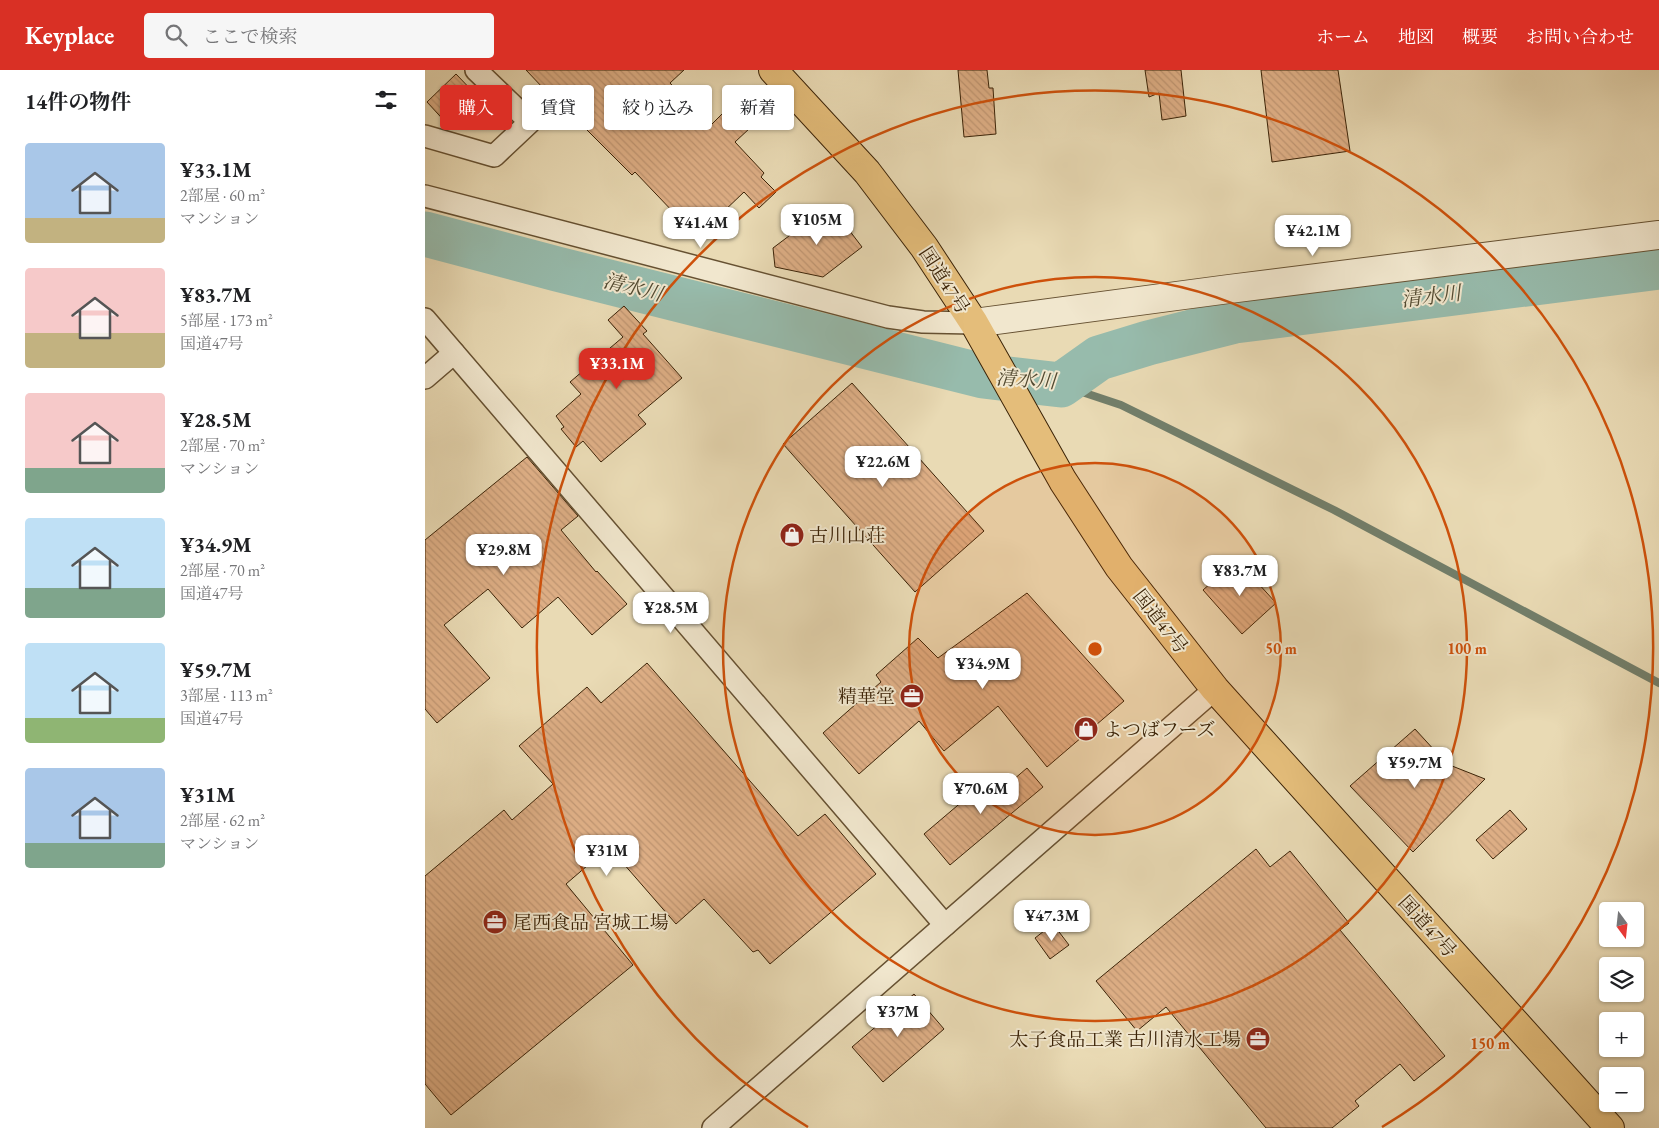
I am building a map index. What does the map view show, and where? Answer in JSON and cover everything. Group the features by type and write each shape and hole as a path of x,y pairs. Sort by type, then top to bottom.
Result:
{"highway":[{"name":"国道47号","path":"773,70 867,172 924,247 976,328 1063,482 1119,568 1215,689 1610,1128"}],"street":[{"path":"425,136 494,156 529,122 476,70"},
{"path":"425,196 889,317 976,328 1229,289 1659,235"},
{"path":"425,319 945,925"},
{"path":"425,378 454,353"},
{"path":"713,1128 1215,689"}],"building":[{"path":"526,70 684,70 670,83 672,85 604,85 604,130 712,130 712,124 722,114 722,130 748,130 735,142 764,173 761,177 776,192 759,208 744,192 697,237 635,172 632,175 587,130 594,130 594,85 540,85"},
{"path":"958,70 987,70 989,88 993,88 996,134 964,137"},
{"path":"1145,70 1181,70 1186,116 1162,120 1159,93 1149,97"},
{"path":"1261,70 1338,70 1350,151 1272,162"},
{"path":"456,74 467,85 445,85"},
{"path":"440,89 440,116 427,102"},
{"path":"830,205 862,247 823,277 775,267 773,248"},
{"path":"624,306 647,331 643,334 682,378 638,415 646,424 601,462 583,441 576,447 561,429 564,427 556,416 581,394 570,382 623,337 608,320"},
{"path":"852,383 984,531 915,592 783,444"},
{"path":"527,457 578,516 561,530 596,572 627,604 592,635 558,597 522,628 488,589 444,625 490,678 437,723 425,709 425,540"},
{"path":"1237,560 1276,603 1242,634 1203,590"},
{"path":"1027,593 1124,701 1047,767 998,706 944,751 919,721 859,774 823,733 881,682 876,675 918,638 938,658"},
{"path":"647,663 798,836 825,814 876,874 770,964 758,950 753,952 704,899 676,924 609,847 566,884 633,965 451,1115 425,1084 425,876 504,810 512,820 553,784 519,746 587,687 601,703"},
{"path":"1415,729 1447,764 1485,779 1413,852 1350,786"},
{"path":"1027,768 1043,787 950,865 924,834 991,777 1006,786"},
{"path":"1510,810 1527,829 1493,859 1476,840"},
{"path":"1256,849 1270,867 1290,851 1349,923 1340,930 1445,1056 1414,1081 1400,1064 1355,1101 1359,1106 1332,1128 1266,1128 1166,1007 1137,1031 1096,981"},
{"path":"1053,924 1069,945 1050,959 1035,938"},
{"path":"914,994 944,1029 883,1082 852,1047"}],"waterway":[{"name":"清水川","path":"425,234 983,376 1061,385 1099,358 1148,343 1235,321 1659,267"},
{"path":"1061,385 1121,405 1334,510 1659,683"}],"place":[{"name":"古川山荘","path":"792,535"},
{"name":"精華堂","path":"912,696"},
{"name":"よつばフーズ","path":"1086,729"},
{"name":"尾西食品 宮城工場","path":"495,922"},
{"name":"太子食品工業 古川清水工場","path":"1258,1039"}]}
